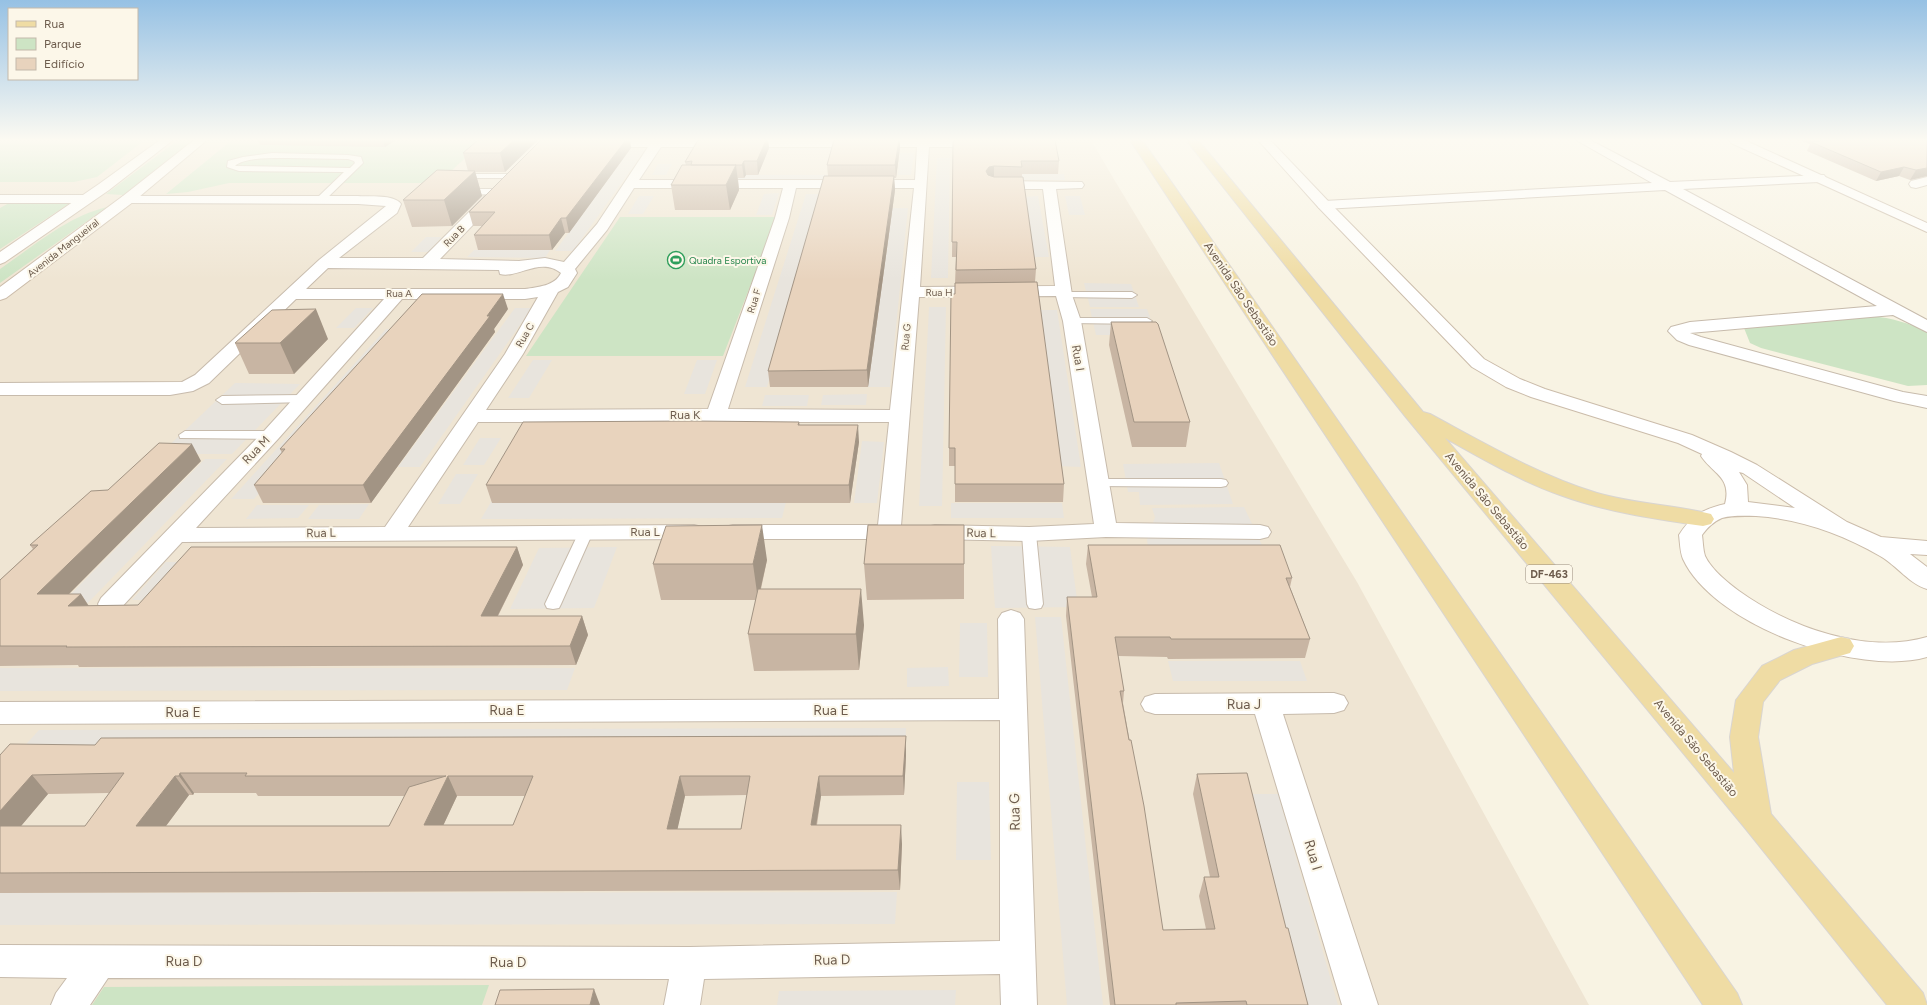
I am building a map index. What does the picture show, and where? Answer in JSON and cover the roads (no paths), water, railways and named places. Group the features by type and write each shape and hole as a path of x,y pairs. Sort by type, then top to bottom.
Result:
{"main road":[{"name":"Avenida São Sebastião","path":"1168,187 1724,1005"},
{"name":"Avenida São Sebastião","path":"1230,187 1412,412 1756,819 1910,1005"},
{"path":"1412,412 1500,459 1559,487 1589,498 1626,507 1703,519"},
{"path":"1756,819 1744,737 1750,700 1771,673 1803,657 1841,646"}],"street":[{"path":"0,259 103,187"},
{"name":"Avenida Mangueiral","path":"0,296 143,187"},
{"name":"Rua B","path":"427,263 501,187"},
{"name":"Rua C","path":"392,533 520,345 552,288 568,278 569,273 567,269 602,227 627,187"},
{"name":"Rua F","path":"716,415 782,218 790,187"},
{"name":"Rua G","path":"889,531 921,187"},
{"name":"Rua I","path":"1049,187 1064,293 1072,321 1100,484 1106,530"},
{"path":"1307,187 1478,364 1493,373 1538,393 1685,439 1750,469 1839,527"},
{"path":"1324,205 1670,187 1927,327"},
{"path":"1838,187 1927,228"},
{"path":"1859,187 1927,217"},
{"path":"0,199 86,199"},
{"path":"0,389 170,389 186,387 202,380 290,294 324,263 392,210 394,204 375,200 128,199"},
{"path":"324,263 427,263 519,266 552,263 567,269"},
{"path":"507,293 498,290 494,286 494,280 507,270 519,266"},
{"name":"Rua A","path":"290,294 525,294 552,288"},
{"name":"Rua H","path":"910,292 1064,293"},
{"name":"Rua M","path":"110,604 174,535 271,435 398,294"},
{"path":"1895,310 1690,327 1677,331 1683,336 1737,352 1901,397 1927,402"},
{"path":"1726,324 1737,352"},
{"name":"Rua K","path":"472,416 899,416"},
{"path":"1685,439 1726,467 1731,474 1739,495 1735,510"},
{"path":"1927,581 1901,559 1875,543 1839,527 1801,516 1766,509 1735,510 1717,513 1703,519 1690,535 1694,558 1715,585 1751,612 1799,635 1841,646 1892,653 1927,664"},
{"name":"Rua L","path":"174,535 889,531 1030,534 1106,530 1260,532"},
{"path":"1875,543 1927,548"},
{"name":"Rua G","path":"1019,1005 1014,709 1023,612"},
{"path":"1892,653 1927,646"},
{"name":"Rua J","path":"1154,704 1334,703"},
{"name":"Rua I","path":"1266,704 1360,1005"},
{"name":"Rua E","path":"3,716 1014,709"},
{"name":"Rua D","path":"0,961 690,963 1017,957"},
{"path":"69,1005 99,961"},
{"path":"682,1005 690,963"}],"lane":[{"path":"321,199 334,187"},
{"path":"454,192 496,192"},
{"path":"1064,293 1132,295"},
{"path":"1072,321 1147,322"},
{"path":"222,400 304,399"},
{"path":"185,435 271,435"},
{"path":"1100,484 1221,483"},
{"path":"553,604 586,532"},
{"path":"1023,612 1030,534"}],"place":[{"name":"Quadra Esportiva","path":"676,260"}]}
